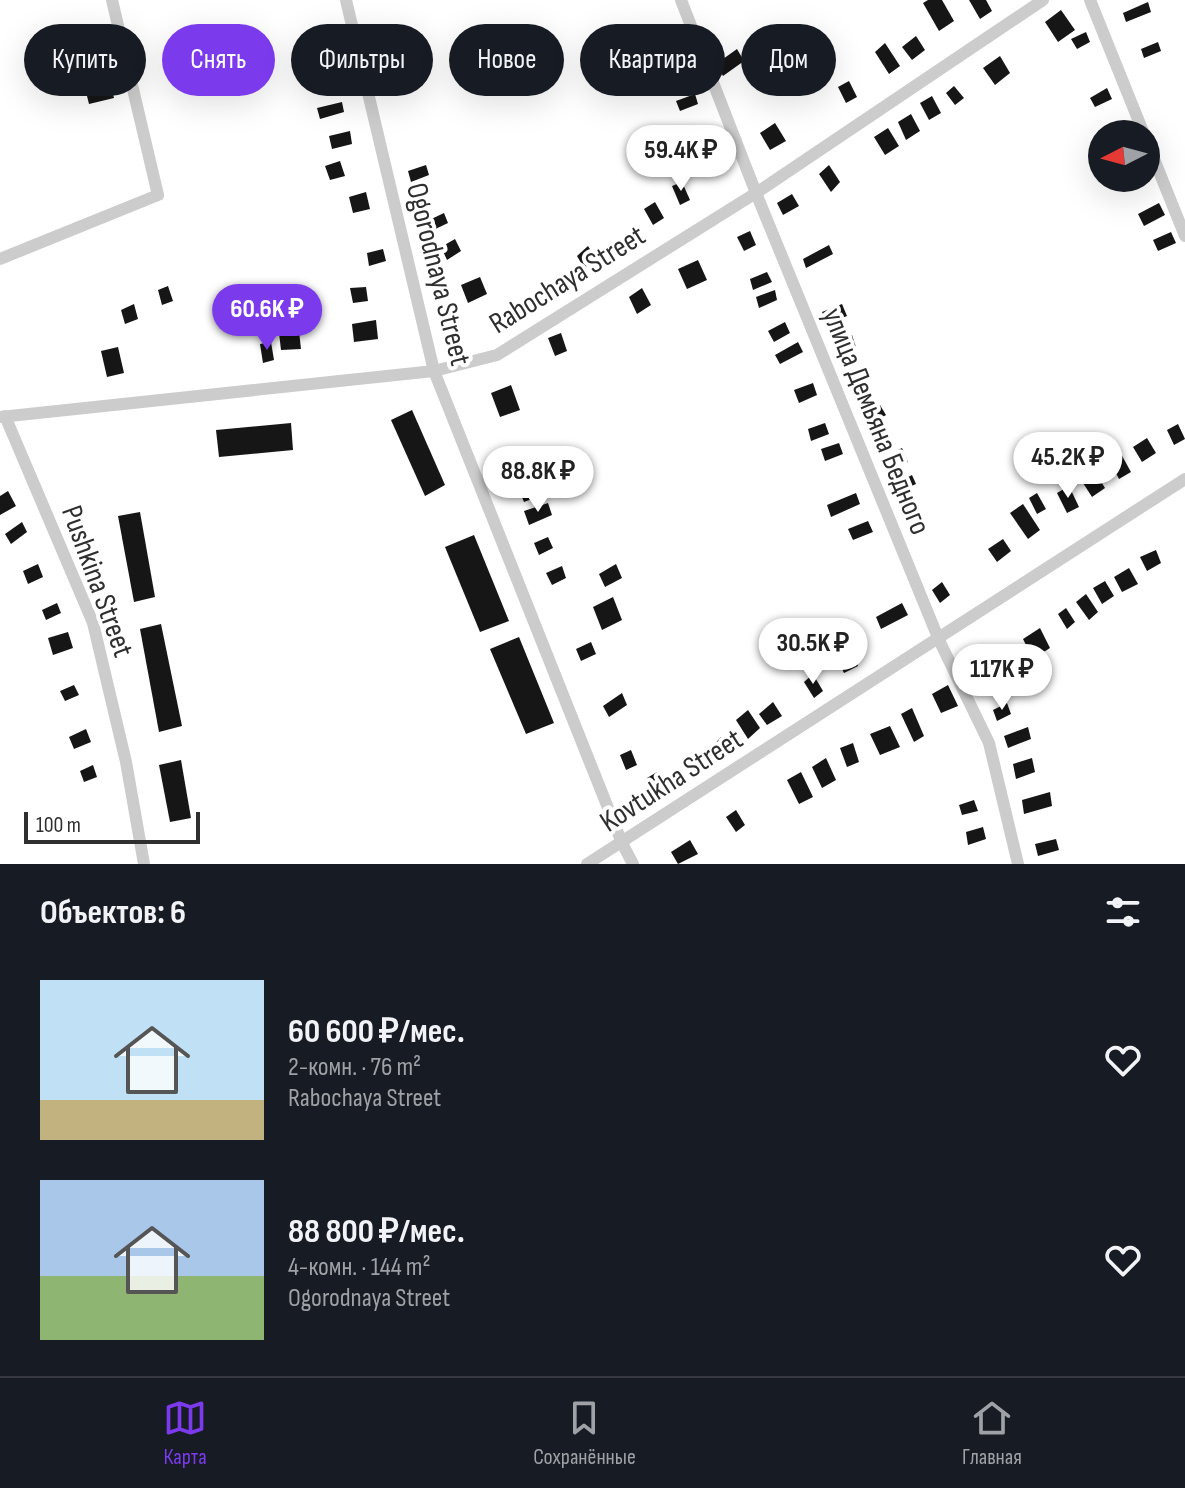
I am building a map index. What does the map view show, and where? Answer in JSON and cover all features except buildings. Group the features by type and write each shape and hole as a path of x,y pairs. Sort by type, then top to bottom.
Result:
{"street":[{"path":"0,259 158,195 112,0"},
{"name":"Ogorodnaya Street","path":"346,0 434,371 633,864"},
{"name":"улица Демьяна Бедного","path":"681,0 756,193 939,640 989,743 1018,864"},
{"name":"Rabochaya Street","path":"2,416 434,371 497,355 756,193 1043,0"},
{"path":"1090,0 1139,120"},
{"path":"1160,174 1185,236"},
{"name":"Pushkina Street","path":"2,416 93,623 126,762 144,864"},
{"name":"Kovtukha Street","path":"587,864 1185,479"}]}
